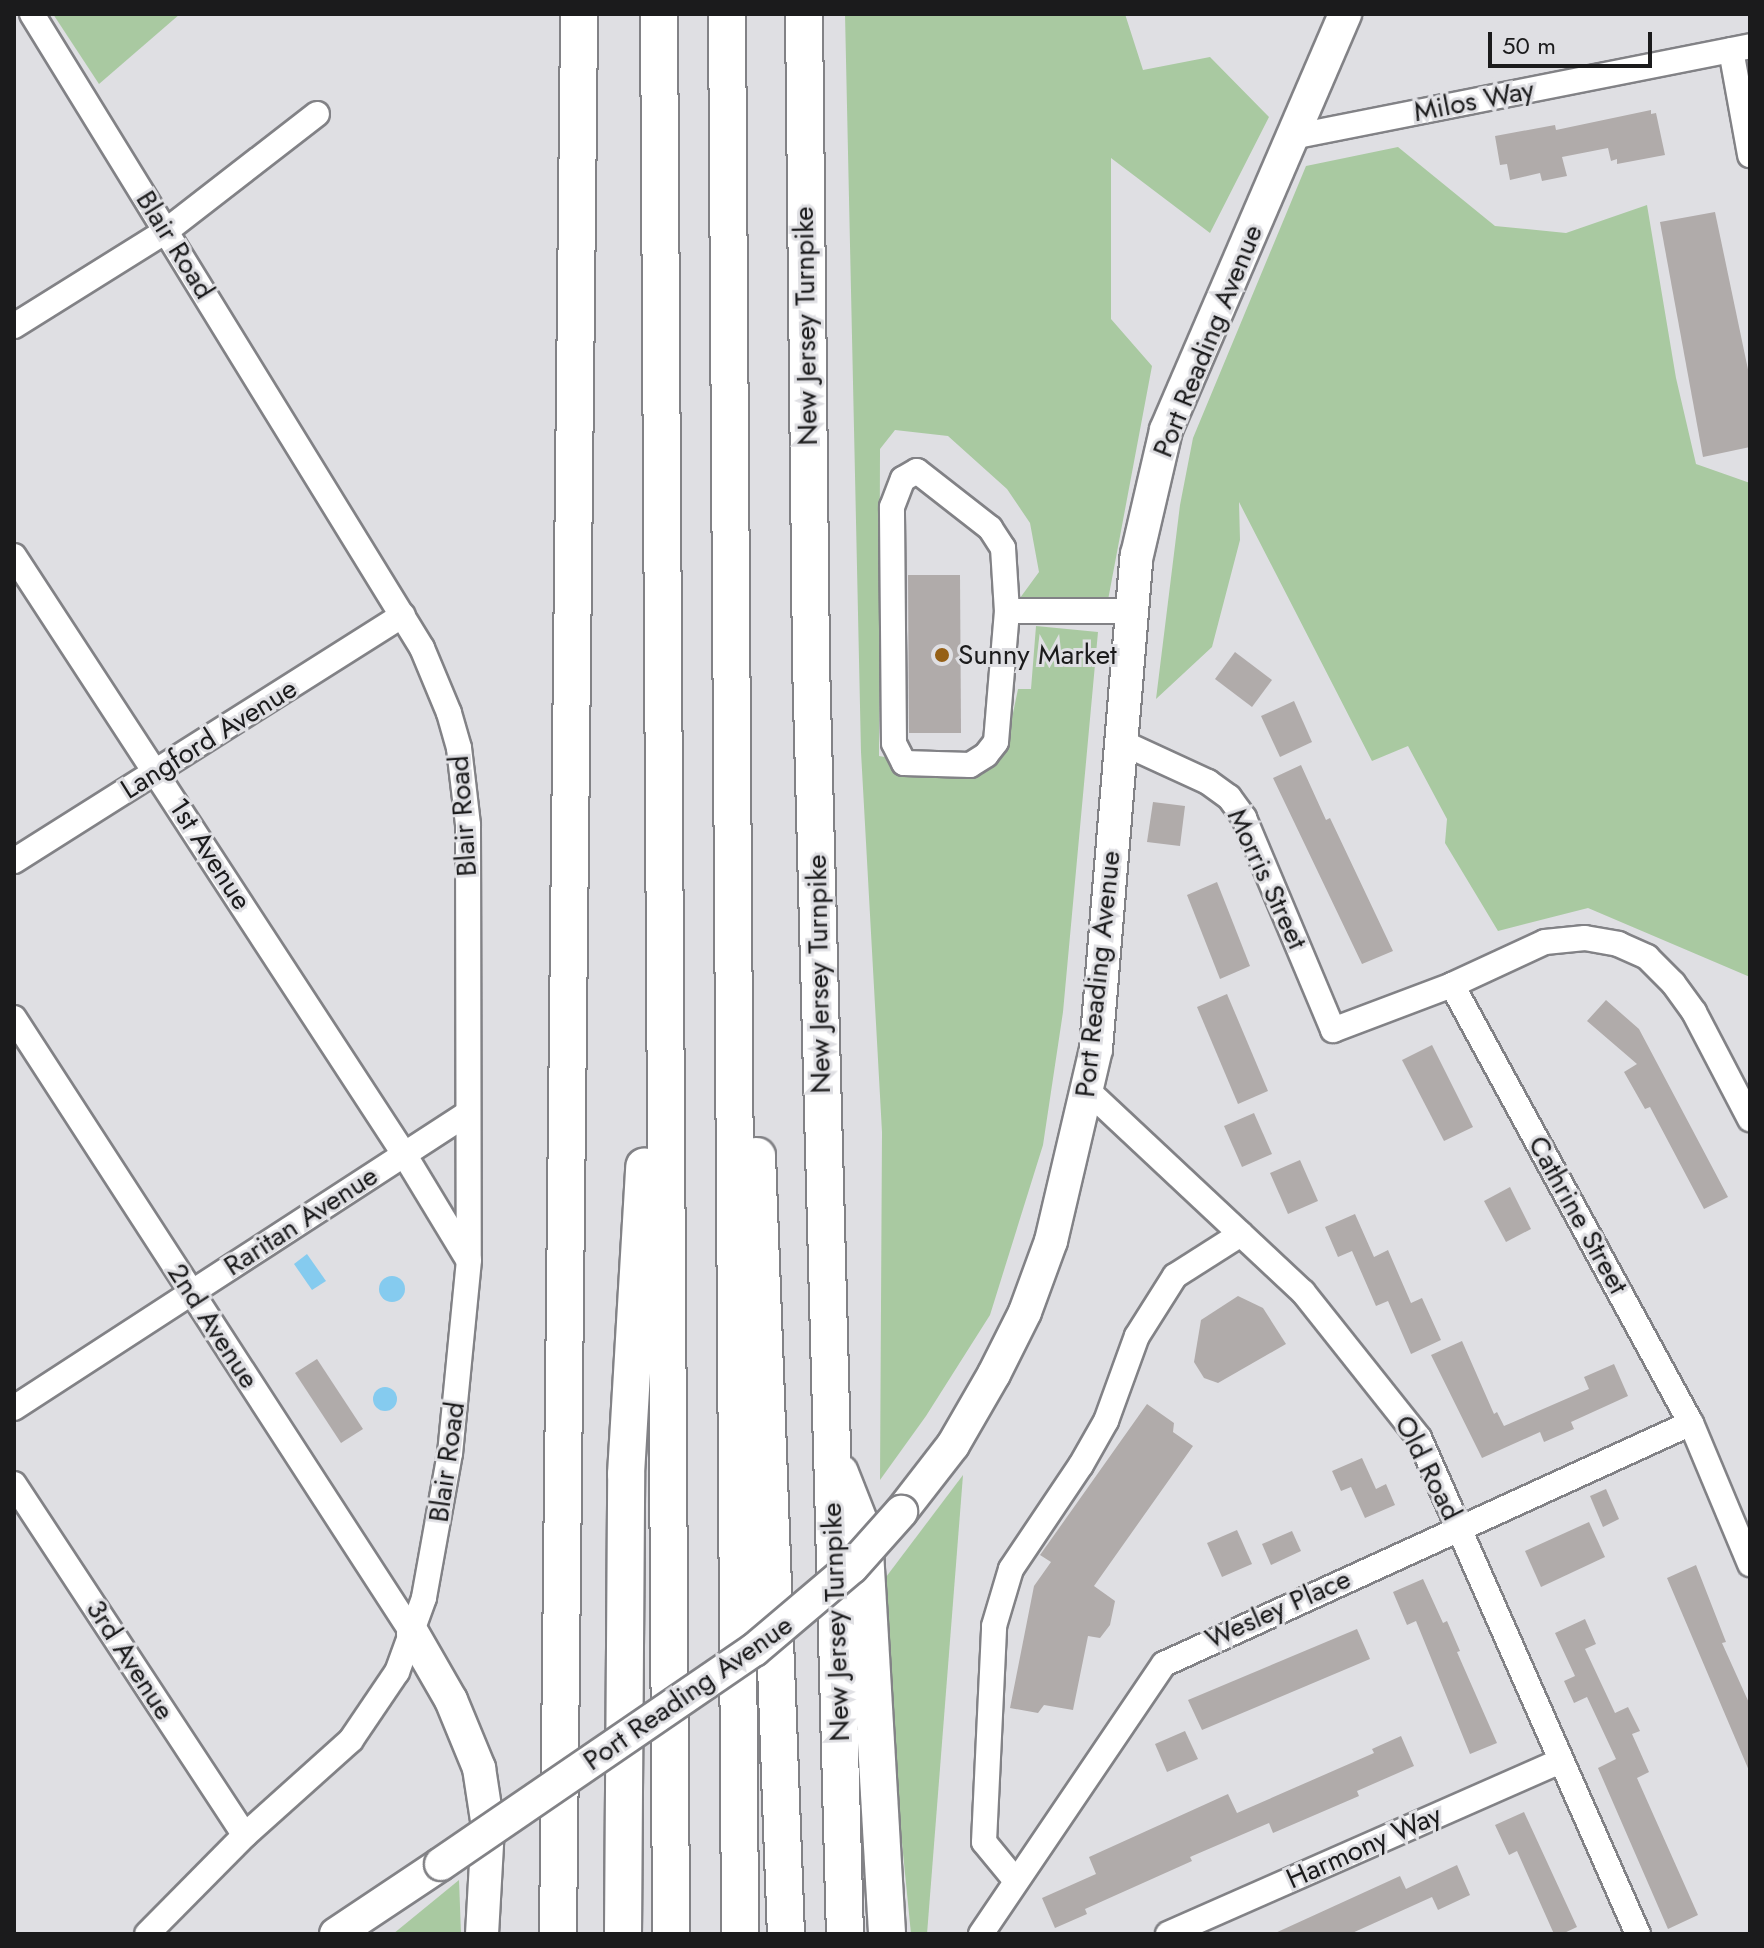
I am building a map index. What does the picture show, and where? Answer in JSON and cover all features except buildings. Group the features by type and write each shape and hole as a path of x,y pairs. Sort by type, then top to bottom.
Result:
{"highway":[{"path":"558,1934 579,14"},
{"path":"659,14 671,1934"},
{"path":"727,14 740,1934"},
{"name":"New Jersey Turnpike","path":"804,14 811,663 845,1934"},
{"path":"731,637 756,1118 786,1934"},
{"path":"623,1934 624,1555 628,1398 664,954"},
{"path":"831,1452 864,1534 887,1934"},
{"path":"534,1934 562,1603"}],"main road":[{"name":"Port Reading Avenue","path":"336,1934 754,1650 852,1567 901,1512 953,1445 994,1374 1025,1312 1051,1241 1096,1049 1137,555 1166,430 1345,14"},
{"path":"413,1634 451,1700 481,1779 488,1827 482,1934"},
{"path":"367,1934 441,1864"}],"street":[{"name":"Blair Road","path":"32,14 403,615 437,678 449,713 466,785 469,1260 444,1497 424,1598 413,1634"},
{"path":"1741,48 1750,155"},
{"name":"Milos Way","path":"1292,137 1741,48"},
{"path":"14,326 166,231 317,114"},
{"path":"917,471 990,528 1003,548 1007,611 996,742 986,755 970,765 904,763 894,743 892,507 903,479 917,471"},
{"name":"1st Avenue","path":"14,556 404,1154 469,1260"},
{"path":"1007,611 1132,611"},
{"name":"Langford Avenue","path":"14,861 155,775 403,615"},
{"name":"Morris Street","path":"1121,742 1208,782 1229,797 1244,818 1333,1030 1452,985"},
{"path":"1452,985 1545,942 1585,938 1618,944 1647,957 1673,983 1694,1012 1750,1119"},
{"name":"Cathrine Street","path":"1452,985 1691,1423 1750,1564"},
{"name":"2nd Avenue","path":"14,1018 413,1634"},
{"name":"Old Road","path":"1087,1090 1303,1292 1404,1414 1419,1438 1638,1934"},
{"name":"Raritan Avenue","path":"14,1408 468,1113"},
{"path":"1016,1881 984,1842 994,1626 1011,1569 1106,1421 1137,1336 1175,1276 1241,1234"},
{"name":"Wesley Place","path":"981,1934 1164,1664 1691,1423"},
{"name":"3rd Avenue","path":"14,1484 245,1835"},
{"path":"147,1934 245,1835 351,1740 397,1672 413,1634"},
{"name":"Harmony Way","path":"1168,1934 1560,1761"}],"green space":[{"path":"53,14 180,14 99,84"},
{"path":"845,14 1125,14 1143,70 1210,57 1269,117 1210,233 1111,158 1111,319 1152,366 1108,600 1020,598 1039,572 1030,523 1007,489 948,436 895,430 880,449 879,756 982,774 1007,742 1018,689 1031,689 1036,626 1098,632 1063,1012 1043,1145 990,1315 926,1416 880,1480 882,1132 861,752"},
{"path":"1398,147 1495,226 1566,233 1647,205 1676,378 1696,464 1750,483 1750,977 1588,908 1498,931 1445,843 1447,819 1408,746 1372,761 1239,502 1240,540 1212,647 1156,699 1180,505 1193,438 1306,166"},
{"path":"963,1475 927,1934 911,1934 877,1589"},
{"path":"459,1880 461,1934 393,1934"}],"water":[{"path":"307,1254 326,1281 312,1290 294,1264"},
{"path":"392,1276 402,1279 405,1289 402,1299 392,1302 382,1299 379,1289 382,1279"},
{"path":"385,1387 394,1390 397,1399 394,1408 385,1411 376,1408 373,1399 376,1390"}],"place":[{"name":"Sunny Market","path":"942,655"}]}
